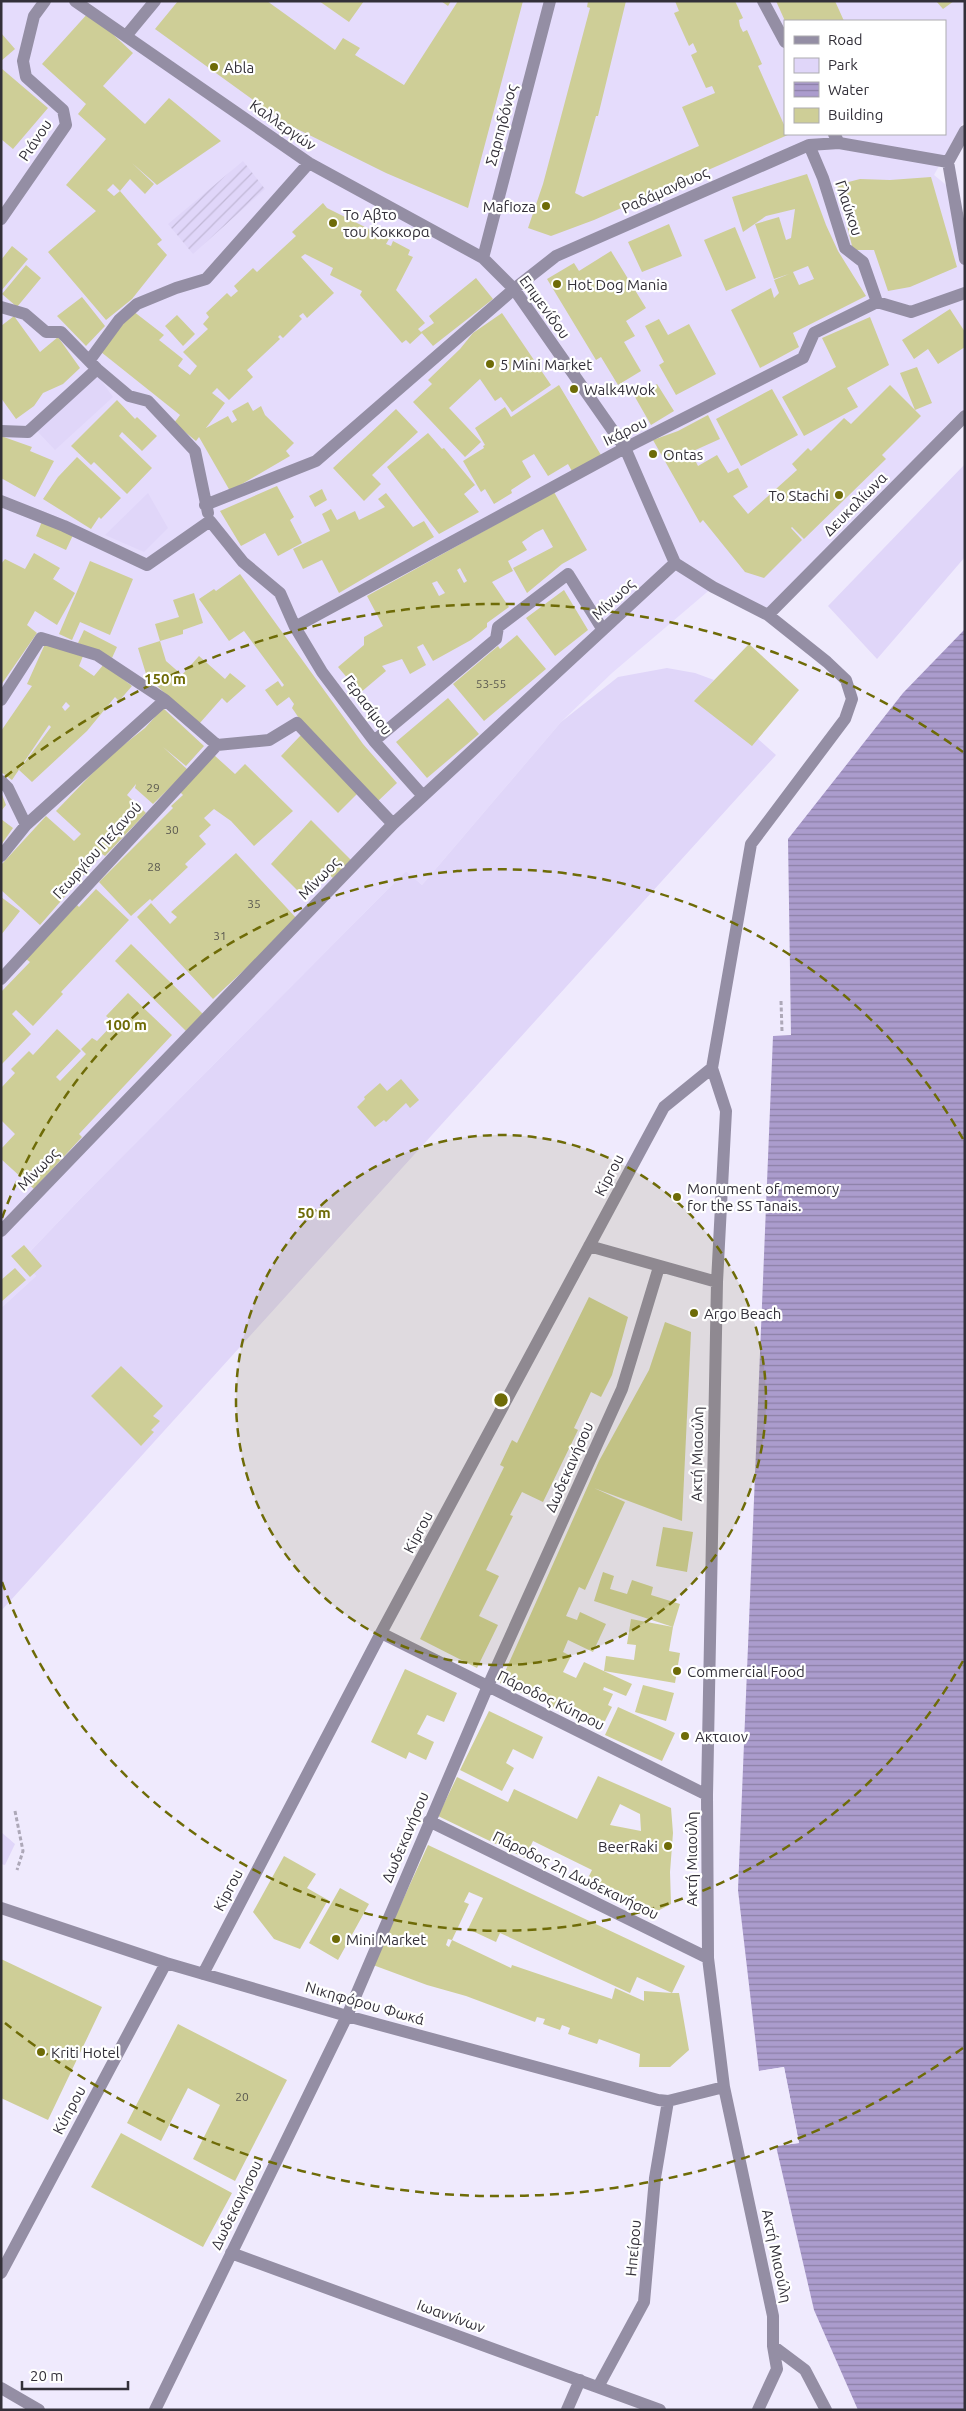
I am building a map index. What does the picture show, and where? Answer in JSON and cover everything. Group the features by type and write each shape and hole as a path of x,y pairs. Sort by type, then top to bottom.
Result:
{"street":[{"name":"Ριάνου","path":"1,219 66,125 63,110 26,77 23,61 34,16 45,1"},
{"name":"Καλλεργών","path":"75,1 309,163 483,258"},
{"path":"126,36 155,1"},
{"name":"Σαρπηδόνος","path":"483,258 550,1"},
{"path":"763,1 784,40"},
{"path":"965,131 948,162 965,259"},
{"name":"Ραδάμανθυος","path":"205,505 316,461 514,289 556,256 809,145 836,138 948,162"},
{"name":"Γλαύκου","path":"809,145 823,178 845,248 863,262 878,302"},
{"path":"1,431 28,432 93,365 119,320 137,304 176,288 206,279 309,163"},
{"name":"Επιμενίδου","path":"483,258 514,289 625,448 675,563"},
{"path":"878,302 911,312 965,293"},
{"name":"Ικάρου","path":"295,627 625,448 803,358 814,333 878,302"},
{"name":"Γερασίμου","path":"1,307 24,314 46,332 61,332 93,365 129,396 148,401 195,451 205,505 210,520 243,562 280,593 295,627 322,672 374,741 423,796"},
{"name":"Δευκαλίωνα","path":"768,615 965,416"},
{"path":"1,501 64,526 147,565 210,520"},
{"path":"675,563 713,587 768,615 827,662 846,680 852,699 845,719 751,844 712,1068"},
{"name":"Μίνωος","path":"1,1231 393,824 675,563"},
{"path":"374,741 496,639 498,627 568,574 603,630"},
{"path":"1,700 41,638 97,655 165,700 217,745 269,740 297,723 393,824"},
{"path":"1,856 26,825 165,700"},
{"name":"Γεωργίου Πεζανού","path":"1,979 217,745"},
{"path":"1,782 8,788 26,825"},
{"name":"Kiprou","path":"203,1974 381,1633 664,1107 712,1068"},
{"name":"Ακτή Μιαούλη","path":"712,1068 726,1111 717,1282 707,1795 708,1958 724,2087 773,2316 773,2346 777,2369 758,2410"},
{"path":"590,1246 658,1267 717,1282"},
{"name":"Δωδεκανήσου","path":"155,2410 347,2016 488,1686 622,1390 658,1267"},
{"name":"Πάροδος Κύπρου","path":"381,1633 707,1795"},
{"name":"Πάροδος 2η Δωδεκανήσου","path":"429,1821 708,1958"},
{"name":"Νικηφόρου Φωκά","path":"1,1908 166,1963 347,2016 668,2101 724,2087"},
{"name":"Κύπρου","path":"1,2273 166,1963"},
{"name":"Ηπείρου","path":"598,2387 644,2302 656,2178 668,2101"},
{"name":"Ιωαννίνων","path":"231,2253 580,2380 642,2407 660,2410"},
{"path":"773,2346 805,2370 826,2410"},
{"path":"567,2410 580,2380"},
{"path":"1,2388 39,2410"}],"path":[{"path":"782,1001 782,1031"},
{"path":"14,1811 23,1851 17,1870"}],"shaded area":[{"path":"1,1 965,1 965,119 934,175 951,189 965,263 965,416 768,615 713,587 612,673 561,722 422,885 406,871 83,1196 22,1260 36,1276 1,1308"}],"green space":[{"path":"243,161 265,189 193,254 168,224"},
{"path":"98,376 113,397 55,450 37,431"},
{"path":"965,464 965,557 877,659 828,606"},
{"path":"148,493 168,528 144,552 105,535"},
{"path":"667,668 695,673 714,680 704,691 776,755 1,1611 1,1308 36,1276 22,1260 83,1196 406,871 422,885 561,722 618,677"},
{"path":"1,1832 15,1844 5,1865 1,1864"}],"water":[{"path":"965,629 965,2410 858,2410 814,2310 776,2146 799,2143 784,2067 759,2071 738,1890 773,1036 791,1035 788,839 903,693"}],"pier":[{"path":"784,2067 799,2143 776,2146 775,2144 796,2141 782,2070 759,2073 759,2071"}],"building":[{"path":"178,1 267,1 335,50 343,38 360,48 355,55 404,85 458,1 523,1 468,208 386,173 285,123 155,29"},
{"path":"319,1 364,1 349,22"},
{"path":"441,1 451,1 448,6"},
{"path":"588,1 626,1 598,116 596,116 575,193 583,197 699,146 682,107 715,93 712,86 706,88 691,55 697,52 693,43 689,46 674,13 679,11 675,1 735,1 743,18 739,20 740,26 743,32 747,30 762,64 758,66 784,125 784,135 788,135 594,220 551,236 528,228 543,184 590,8 587,7"},
{"path":"776,1 835,1 844,20 785,20"},
{"path":"936,1 954,1 943,9"},
{"path":"89,12 133,53 103,86 145,124 169,98 221,141 157,185 132,163 154,184 145,194 130,179 120,191 162,240 157,244 167,255 132,299 106,320 48,252 96,211 66,185 106,139 78,114 86,104 42,64","holes":["113,184 120,191 114,196 107,190"]},
{"path":"1,33 15,49 1,61"},
{"path":"1,68 48,108 13,149 1,139"},
{"path":"807,174 838,251 866,296 793,333 799,347 760,368 731,310 771,288 774,298 779,293 774,280 789,274 774,279 755,224 779,217 786,240 791,238 795,209 766,216 743,232 732,197","holes":["808,266 814,279 799,285 793,272"]},
{"path":"931,177 957,267 910,287 888,291 874,250 853,250 837,185 860,179 890,180"},
{"path":"323,203 327,208 389,239 386,244 391,246 393,241 410,250 408,255 413,257 396,290 425,323 418,329 422,333 410,344 406,340 402,343 360,295 362,291 330,275 333,268 305,254 301,257 334,293 307,318 303,313 299,316 302,319 283,338 280,335 278,337 280,339 247,370 253,377 229,400 217,388 212,393 225,403 206,428 228,416 232,423 237,420 232,411 248,402 253,411 261,406 265,415 294,443 286,451 290,456 230,491 199,437 196,441 174,423 180,415 101,352 133,311 164,335 159,340 183,359 178,366 190,375 197,366 183,352 208,329 203,324 209,317 206,313 227,293 231,297 238,291 234,286 253,268 257,272 296,236 292,232"},
{"path":"669,224 682,256 642,272 628,242"},
{"path":"735,227 756,278 726,291 704,240"},
{"path":"12,246 28,259 1,291 1,260"},
{"path":"611,251 646,308 626,321 635,336 624,342 641,371 618,385 601,357 596,360 547,279 574,263 579,271"},
{"path":"26,265 41,278 17,307 2,294"},
{"path":"476,278 493,299 433,346 421,332 434,323 429,316"},
{"path":"82,297 105,326 86,346 57,316"},
{"path":"950,309 965,332 965,347 938,364 928,349 914,359 902,340"},
{"path":"502,313 551,385 512,412 501,397 495,401 480,379 449,408 481,442 465,457 413,402 432,384 428,380 460,349 473,333"},
{"path":"177,315 195,334 183,346 165,326"},
{"path":"14,316 40,352 58,337 80,368 63,384 43,393 34,406 16,419 1,398 1,326"},
{"path":"870,317 889,365 847,388 858,407 804,436 782,397 836,367 822,338"},
{"path":"659,319 668,335 689,324 716,374 676,395 659,365 664,362 645,326"},
{"path":"917,367 932,403 915,410 900,373"},
{"path":"657,384 674,411 651,425 635,397"},
{"path":"559,385 601,455 573,473 568,464 548,476 534,454 522,461 531,477 511,490 512,493 494,504 485,489 481,492 463,461 484,448 483,446 485,445 475,428 505,407 511,417"},
{"path":"890,385 921,416 882,455 886,459 804,539 791,528 802,540 764,578 745,572 703,520 700,523 653,440 678,431 708,415 720,439 691,452 698,466 717,455 728,473 738,468 748,487 733,496 748,514 797,470 792,464 808,448 811,451 844,418 851,424"},
{"path":"772,389 798,435 741,466 716,419"},
{"path":"117,400 135,419 137,417 157,436 142,451 122,432 119,436 152,468 127,494 94,462 91,465 71,446"},
{"path":"396,409 418,432 372,475 381,484 364,501 333,468"},
{"path":"428,433 442,449 444,448 475,485 464,494 479,512 439,534 387,467"},
{"path":"1,436 32,447 30,451 54,461 35,497 1,478"},
{"path":"77,457 121,498 101,519 99,517 91,529 43,499 58,477"},
{"path":"277,486 294,517 290,520 302,543 278,556 265,533 241,546 220,511"},
{"path":"322,489 327,500 315,507 309,496"},
{"path":"554,492 587,550 562,564 527,593 513,568 553,547 543,529 535,533 522,542 527,550 508,561 513,571 492,582 509,607 487,623 487,627 471,640 433,661 423,644 417,647 426,665 410,674 402,659 382,666 386,671 360,693 338,667 364,645 364,637 383,626 367,596","holes":["460,568 467,581 464,583 457,570","437,581 445,593 439,596 432,583"]},
{"path":"386,493 413,527 424,521 434,537 339,593 322,560 303,569 293,549 330,531 322,514 331,509 337,520 355,511 359,520 385,507 378,499"},
{"path":"43,519 74,533 66,550 36,536"},
{"path":"34,553 60,568 53,579 75,593 57,625 35,611 27,625 37,633 1,685 1,564 5,559 25,569"},
{"path":"90,561 133,579 110,635 80,622 72,640 59,634"},
{"path":"240,574 363,744 397,783 377,802 303,724 292,708 294,704 289,697 277,706 265,690 278,681 282,687 284,685 244,631 229,641 199,599 214,589 216,591"},
{"path":"564,590 588,630 555,656 526,618"},
{"path":"194,593 203,623 183,630 183,634 160,641 155,624 179,617 173,600"},
{"path":"84,630 117,647 112,658 78,643"},
{"path":"517,635 546,669 484,721 453,684 498,646 500,649"},
{"path":"160,641 166,661 182,675 199,656 225,679 230,673 246,686 227,703 222,698 199,724 147,677 138,648"},
{"path":"45,644 83,656 79,666 94,676 104,664 132,686 119,701 115,697 87,731 32,782 19,770 51,727 49,725 12,780 1,772 1,731 32,686 27,684","holes":["66,702 70,706 65,711 62,707"]},
{"path":"749,644 799,690 752,746 694,701"},
{"path":"448,698 479,734 427,778 396,742"},
{"path":"163,708 204,746 186,766 163,747 188,770 153,804 135,788 136,784 127,795 146,813 105,856 102,854 40,925 1,890 1,865 46,816 74,841 81,834 56,811 107,758 145,728"},
{"path":"301,735 358,793 338,813 281,756"},
{"path":"214,755 235,774 245,764 293,811 254,846 231,821 214,809 204,818 211,825 199,836 206,844 185,864 188,867 152,901 150,899 131,916 99,882 173,808 171,806 183,795 179,791"},
{"path":"1,792 6,805 1,811"},
{"path":"1,819 13,828 1,845"},
{"path":"311,820 351,860 333,878 327,873 304,897 271,864"},
{"path":"236,853 298,920 213,999 137,917 151,903 170,924 177,917 171,912"},
{"path":"96,889 129,920 61,992 63,994 33,1026 16,1010 12,1014 31,1034 1,1065 1,992 30,962 26,959 77,905 79,907"},
{"path":"1,897 20,911 1,935"},
{"path":"131,944 203,1014 186,1031 115,961"},
{"path":"128,993 172,1035 79,1134 82,1137 34,1189 1,1159 1,1149 15,1134 1,1120 1,1088 15,1073 11,1069 29,1051 33,1055 57,1029 81,1051 56,1077 60,1081 86,1054 81,1049 92,1038 97,1041 114,1023 106,1016"},
{"path":"401,1079 419,1100 410,1108 406,1103 386,1122 384,1120 375,1127 357,1107 365,1099 364,1097 380,1083 387,1091"},
{"path":"24,1245 42,1266 30,1277 11,1256"},
{"path":"15,1268 26,1280 1,1302 1,1280"},
{"path":"589,1297 628,1317 612,1375 601,1397 591,1392 574,1428 578,1430 543,1502 522,1492 510,1515 513,1516 486,1570 499,1576 479,1616 498,1625 477,1668 420,1639 504,1467 500,1465 512,1440 517,1443"},
{"path":"665,1322 691,1332 682,1521 594,1488 625,1502 585,1590 579,1587 566,1616 577,1620 580,1612 606,1624 593,1652 568,1640 563,1652 571,1656 563,1672 576,1678 584,1662 632,1684 626,1696 604,1687 603,1690 613,1694 608,1705 612,1707 601,1729 500,1683 599,1461 649,1370"},
{"path":"121,1366 163,1406 153,1416 160,1421 151,1430 154,1432 141,1446 91,1396"},
{"path":"663,1527 693,1532 687,1572 656,1566"},
{"path":"603,1572 614,1576 610,1589 627,1594 632,1580 653,1587 651,1595 680,1604 673,1627 594,1601"},
{"path":"631,1619 673,1627 669,1651 680,1653 675,1683 604,1671 606,1656 634,1660 636,1645 627,1644"},
{"path":"405,1669 457,1693 444,1722 427,1715 417,1734 434,1742 426,1760 409,1752 406,1759 371,1742"},
{"path":"643,1685 674,1693 666,1721 635,1712"},
{"path":"618,1707 675,1733 662,1761 605,1735"},
{"path":"489,1711 543,1737 533,1759 513,1749 506,1763 514,1768 502,1791 460,1770"},
{"path":"598,1776 671,1808 673,1833 670,1872 671,1904 648,1916 615,1895 586,1882 592,1870 533,1841 525,1858 438,1816 457,1777 508,1802 514,1789 577,1819","holes":["620,1804 640,1814 641,1831 610,1825"]},
{"path":"428,1845 685,1966 672,1993 679,1993 689,2050 670,2067 639,2067 640,2054 599,2039 597,2044 568,2034 570,2028 562,2025 560,2030 543,2024 545,2019 537,2017 535,2022 466,1996 427,1985 373,1965","holes":["469,1892 483,1898 468,1929 496,1942 500,1933 630,1993 637,1977 672,1993 644,1991 644,2001 615,1988 612,1999 512,1965 511,1968 452,1940 469,1904 464,1902","448,1939 452,1940 449,1947 446,1945"]},
{"path":"284,1856 316,1874 307,1888 328,1900 300,1949 274,1939 253,1912"},
{"path":"340,1888 369,1904 338,1960 309,1943"},
{"name":"Kriti Hotel","path":"1,1959 102,2007 48,2120 1,2098"},
{"path":"178,2024 287,2080 235,2181 193,2159 220,2105 188,2088 161,2141 127,2123"},
{"path":"121,2133 232,2193 203,2247 91,2187"}],"place":[{"name":"Abla","path":"214,67"},
{"name":"Mafioza","path":"546,206"},
{"name":"Το Αβτο του Κοκκορα","path":"333,223"},
{"name":"Hot Dog Mania","path":"557,284"},
{"name":"5 Mini Market","path":"490,364"},
{"name":"Walk4Wok","path":"574,389"},
{"name":"Ontas","path":"653,454"},
{"name":"To Stachi","path":"839,495"},
{"name":"Monument of memory for the SS Tanais.","path":"677,1197"},
{"name":"Argo Beach","path":"694,1313"},
{"name":"Commercial Food","path":"677,1671"},
{"name":"Ακταιον","path":"685,1736"},
{"name":"BeerRaki","path":"668,1846"},
{"name":"Mini Market","path":"336,1939"},
{"name":"Kriti Hotel","path":"41,2052"}]}
